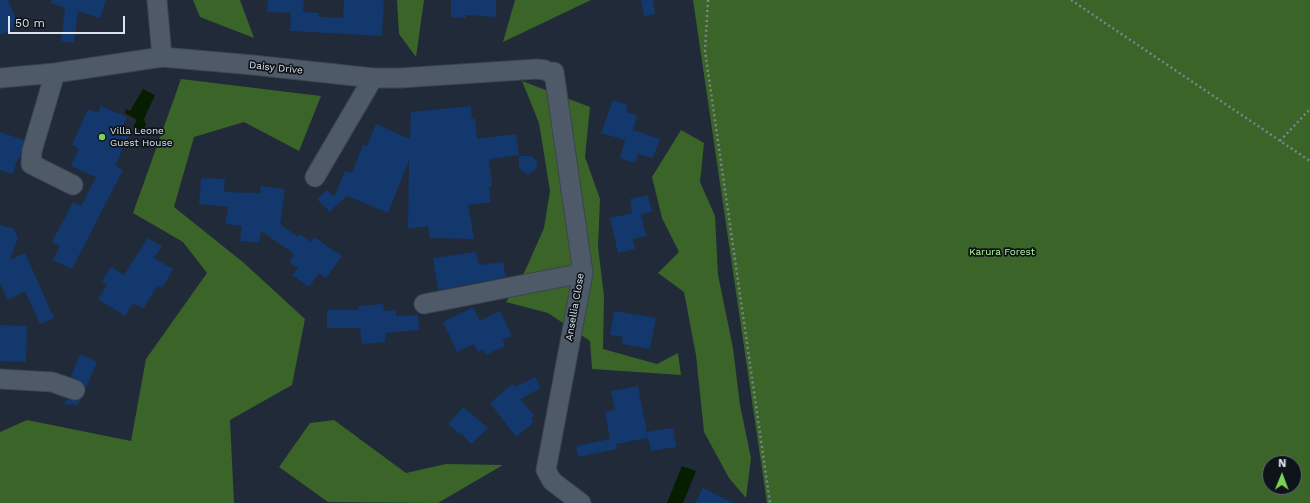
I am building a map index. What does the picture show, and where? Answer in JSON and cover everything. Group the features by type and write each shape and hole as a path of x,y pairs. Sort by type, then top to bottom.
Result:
{"street":[{"path":"157,0 162,57"},
{"name":"Daisy Drive","path":"0,78 55,73 162,57 373,78 400,78 537,69 545,70 552,74"},
{"name":"Ansellia Close","path":"552,74 554,72 583,273 546,470 552,481 581,503"},
{"path":"55,73 32,152 31,164 73,185"},
{"path":"314,177 373,78"},
{"path":"424,304 583,273"},
{"path":"0,379 52,382 75,390"}],"path":[{"path":"708,0 705,51 770,503"},
{"path":"1071,0 1310,161"},
{"path":"1280,141 1310,109"}],"green space":[{"path":"193,0 240,0 254,38 200,17"},
{"path":"397,0 424,0 416,57 399,34"},
{"path":"515,0 591,0 503,42"},
{"name":"Karura Forest","path":"693,0 1310,0 1310,503 767,503"},
{"path":"181,79 321,96 299,151 244,122 194,137 174,207 244,263 305,319 292,385 230,420 234,503 0,503 0,432 27,420 131,441 146,359 207,273 183,242 133,213"},
{"path":"522,81 590,107 585,157 600,199 598,247 604,296 603,349 657,364 678,353 681,375 592,369 590,341 548,313 506,302 525,271 544,228 550,191 539,123"},
{"path":"681,130 704,143 700,182 715,216 718,275 733,348 740,405 751,458 746,498 729,478 704,432 696,355 684,292 658,273 679,252 662,218 652,177"},
{"path":"334,420 406,473 446,464 503,465 438,503 328,502 279,467 310,423"}],"shaded area":[{"path":"143,89 155,95 144,119 146,125 142,131 133,127 137,120 125,113 126,109 130,111"},
{"path":"682,466 696,471 683,503 667,503"}],"building":[{"path":"0,0 8,0 19,26 0,35"},
{"path":"51,0 106,0 100,18 78,11 74,43 61,41 65,8 51,3"},
{"path":"268,0 304,0 303,12 319,13 319,17 343,18 344,0 384,0 382,36 290,31 291,13 267,12"},
{"path":"451,0 496,0 496,17 466,15 466,18 451,17"},
{"path":"641,0 653,0 655,14 644,16"},
{"path":"613,100 628,105 626,112 637,115 633,130 660,139 653,158 638,154 635,163 620,158 625,140 601,133"},
{"path":"101,106 127,117 123,126 132,129 115,166 123,170 72,269 53,260 60,246 52,242 73,202 81,206 96,177 71,166 79,149 72,145 88,109 98,113"},
{"path":"471,106 472,119 475,119 477,139 516,134 519,155 489,159 492,186 489,187 491,202 468,205 474,239 430,238 428,226 408,229 409,160 388,213 347,196 327,214 329,211 317,199 327,190 334,197 345,171 352,173 363,145 367,146 376,124 410,139 411,112"},
{"path":"0,132 24,140 20,158 18,158 13,174 0,170"},
{"path":"519,156 530,156 534,158 537,162 537,167 534,171 530,174 526,174 522,171 519,167"},
{"path":"201,178 225,179 224,192 260,193 261,186 285,189 280,224 298,237 300,234 311,242 314,237 342,256 326,278 319,273 309,287 292,275 298,268 289,262 294,254 261,231 259,243 240,241 242,226 225,224 228,207 199,204"},
{"path":"648,195 652,212 641,214 646,236 633,239 635,249 618,253 610,218 632,213 630,199"},
{"path":"0,225 14,229 18,238 10,260 25,253 54,318 40,324 25,291 8,300 0,283"},
{"path":"148,238 162,246 154,258 173,269 162,288 158,285 143,309 133,303 125,316 98,299 107,285 102,281 111,267 124,275"},
{"path":"476,252 479,265 503,262 506,277 438,290 433,258"},
{"path":"383,304 384,311 396,310 396,316 418,315 419,330 385,333 385,342 362,344 360,328 327,328 327,310 359,310 359,306"},
{"path":"473,307 480,321 500,311 512,336 502,340 505,346 486,355 483,349 478,352 474,344 457,352 443,322"},
{"path":"614,311 656,318 650,349 622,344 623,337 610,335"},
{"path":"0,325 27,326 26,362 0,361"},
{"path":"80,354 97,362 86,388 83,383 71,377"},
{"path":"535,377 541,388 520,399 534,415 531,418 534,422 516,437 490,403 512,384 515,387"},
{"path":"638,386 648,438 616,444 617,449 578,457 576,446 610,439 605,412 615,410 611,391"},
{"path":"67,399 77,401 81,399 78,405 64,404"},
{"path":"463,407 488,428 471,444 462,434 461,435 448,424"},
{"path":"673,428 676,447 651,451 647,432"},
{"path":"703,488 733,503 695,503"}],"place":[{"name":"Villa Leone Guest House","path":"102,137"}]}
